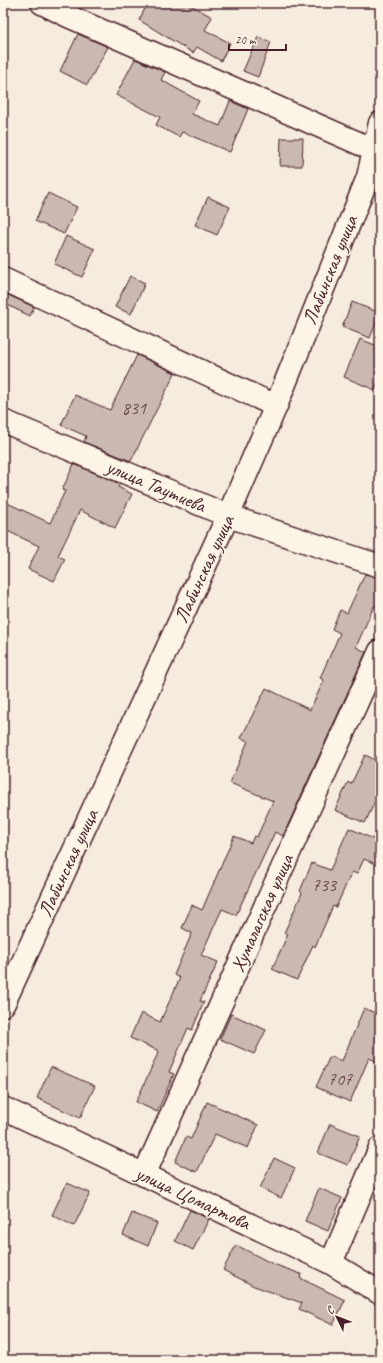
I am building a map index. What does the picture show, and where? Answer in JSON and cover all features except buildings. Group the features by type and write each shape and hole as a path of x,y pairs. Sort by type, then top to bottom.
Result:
{"street":[{"path":"42,3 68,16 374,150"},
{"name":"Лабинская улица","path":"3,1004 228,516 276,406 368,177 380,123"},
{"path":"3,279 276,406"},
{"name":"улица Таутиева","path":"3,421 228,516 380,566"},
{"name":"Хумалагская улица","path":"144,1175 380,651"},
{"name":"улица Цомартова","path":"3,1108 331,1263 380,1292"},
{"path":"331,1263 380,1148"}]}
